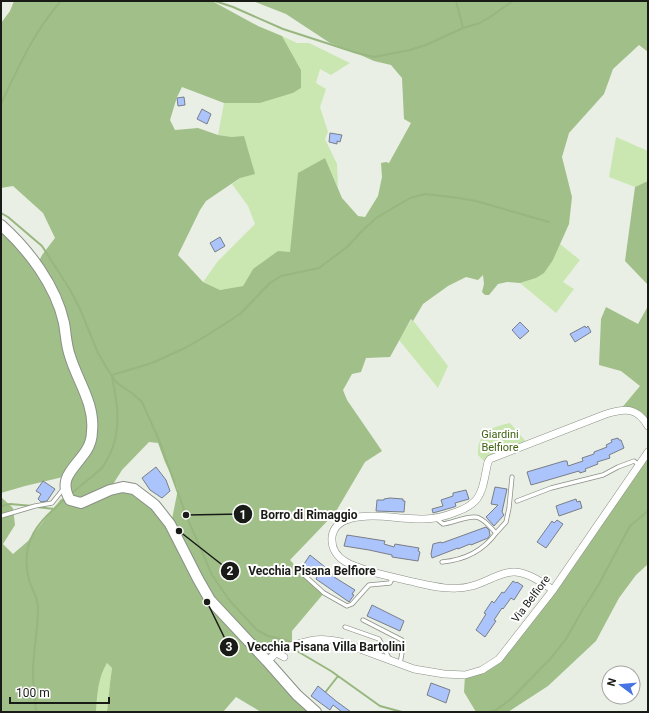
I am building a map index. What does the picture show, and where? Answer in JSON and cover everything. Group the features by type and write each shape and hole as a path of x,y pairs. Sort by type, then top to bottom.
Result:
{"main road":[{"path":"1,225 17,240 37,265 52,291 64,323 70,356 83,388 91,414 91,440 87,450 67,476 64,487 66,495 70,500 81,503 110,490 123,487 134,489 145,496 167,519 210,600 258,651 296,695 316,712"}],"street":[{"path":"553,590 534,578 521,573 513,572 503,574 471,587 454,589 428,586 393,577 346,562 337,555 331,544 332,533 338,524 348,519 365,516 424,519 437,518 460,510 475,501 480,492 488,462 496,456 606,414 620,410 629,410 638,414 648,426"},
{"name":"Via Belfiore","path":"258,651 283,648 320,639 330,639 414,669 444,674 465,675 482,670 499,659 553,590 648,452"},
{"name":"Via Belfiore","path":"267,661 283,648"},
{"name":"Via Belfiore","path":"269,650 284,657"}],"lane":[{"path":"517,501 551,488 603,475 634,461 639,465"},
{"path":"442,562 456,561 479,550 490,542 506,522 512,477"},
{"path":"1,516 35,506 52,503 64,487"},
{"path":"437,518 443,524 452,523 474,516 479,518 496,533"},
{"path":"303,574 324,593 347,606 352,604 369,586 390,583 393,577"},
{"path":"363,620 402,640 403,647 400,664"},
{"path":"345,626 378,639 390,660"}],"green space":[{"path":"14,1 212,1 258,26 282,36 301,70 301,88 293,93 260,103 224,103 182,87 177,97 170,120 175,130 198,128 218,135 232,137 244,136 255,174 240,178 206,201 178,255 203,282 220,290 243,286 253,269 278,251 290,252 298,173 325,158 342,198 358,216 365,217 378,196 382,177 381,163 389,163 411,123 404,119 402,78 391,65 374,61 330,43 286,14 253,1 648,1 648,52 639,45 613,69 604,94 569,133 562,157 572,197 569,224 553,260 544,273 536,278 520,283 507,282 498,284 489,295 485,295 482,292 484,284 483,275 478,280 466,277 448,286 423,304 413,321 411,319 390,357 366,358 361,372 352,374 343,390 347,400 382,451 365,462 335,513 290,560 324,593 292,631 292,645 258,651 316,712 261,712 236,697 223,712 107,712 112,668 107,663 100,681 96,712 1,712 1,497 13,508 15,525 3,544 13,554 28,541 61,499 69,500 67,476 1,493 1,225 37,265 42,255 55,238 43,213 13,186 1,188 1,23 10,11","holes":["149,442 158,443 178,489 171,524 134,489 110,489 122,470"]},
{"path":"282,36 297,43 309,43 350,63 331,75 320,69 316,83 326,89 320,107 328,132 325,139 337,164 338,188 325,159 290,252 253,269 243,286 220,290 203,282 218,261 255,224 248,206 232,184 240,178 232,137 218,135 224,103 260,103 293,93 301,88 301,70"},
{"path":"616,137 648,151 648,181 635,187 609,177"},
{"path":"648,181 648,285 625,261 635,187"},
{"path":"560,244 580,260 563,282 574,289 556,313 520,283 536,278 553,260"},
{"path":"648,306 648,426 638,414 620,410 640,386 621,371 599,365 601,319 606,307 638,324"},
{"path":"412,319 448,366 438,388 399,340"},
{"name":"Giardini Belfiore","path":"510,423 528,444 484,461 478,455 478,447 483,436 491,429"},
{"path":"648,452 648,564 636,575 619,598 596,641 548,686 508,712 476,712 464,692 465,675 499,659"},
{"path":"107,663 112,668 107,712 96,712 100,680"}],"building":[{"path":"184,97 185,105 178,106 177,98"},
{"path":"202,109 211,114 207,124 197,119"},
{"path":"330,133 342,135 340,142 337,141 337,144 329,142"},
{"path":"220,237 225,246 215,252 210,243"},
{"path":"520,322 529,331 520,339 512,330"},
{"path":"585,326 586,328 588,326 591,332 575,342 570,334"},
{"path":"618,438 621,440 624,448 609,455 610,458 597,462 598,464 585,469 586,471 580,473 579,471 531,485 527,472 564,461 567,461 568,466 583,461 582,458 607,447 606,445 612,442 611,440"},
{"path":"156,467 166,480 170,491 162,498 150,490 142,478"},
{"path":"43,481 55,489 47,501 41,502 38,499 41,494 36,491"},
{"path":"495,487 507,489 502,512 504,515 494,526 486,517 498,505 491,504"},
{"path":"466,490 469,499 455,503 456,506 454,507 433,513 432,509 443,506 441,500 453,496 453,493"},
{"path":"390,498 403,499 403,501 405,501 404,512 376,511 377,500"},
{"path":"576,499 577,502 580,501 582,508 559,516 556,506"},
{"path":"557,520 563,524 546,548 537,542 552,521 554,523"},
{"path":"486,527 489,530 490,535 488,538 432,558 431,554 433,544 442,543"},
{"path":"347,535 385,541 384,544 394,547 395,544 419,548 418,551 420,552 418,561 392,557 392,555 344,546"},
{"path":"310,555 335,576 334,577 355,590 352,594 354,595 349,602 316,579 317,577 302,567"},
{"path":"513,581 523,586 514,600 511,598 503,609 502,608 494,620 496,621 485,637 476,630 486,614 484,613 492,601 494,603"},
{"path":"372,605 404,621 400,631 367,616"},
{"path":"431,683 450,690 446,703 427,695"},
{"path":"318,686 351,712 342,712 333,705 330,710 311,696"}],"waterway":[{"path":"1,104 35,37 61,1"},
{"path":"215,1 233,7 283,29 374,57 410,50 426,45 463,28 480,23 513,1"},
{"path":"456,1 463,28"},
{"path":"112,375 152,363 185,348 206,336 240,314 270,283 281,276 319,268 347,247 376,218 410,198 425,194 459,198 476,201 549,222"},
{"path":"1,213 8,217 42,246 69,288 80,309 98,353 108,370 117,383 142,402 159,440 186,515 212,575 230,601 257,630 268,636 289,641 292,644"},
{"path":"71,494 102,468 112,448 118,418 112,377"},
{"path":"36,712 33,673 38,605 29,580 27,554 29,543 40,524 47,515 66,498"},
{"path":"1,506 10,504 33,506"},
{"path":"37,507 54,509"},
{"path":"489,712 496,710 511,699 551,658 566,639 599,584 630,526 648,511"},
{"path":"294,648 331,671 380,706 402,712"},
{"path":"324,694 338,676"}],"place":[{"name":"Borro di Rimaggio","path":"186,515"},
{"name":"Vecchia Pisana Belfiore","path":"179,531"},
{"name":"Vecchia Pisana Villa Bartolini","path":"207,602"}]}
